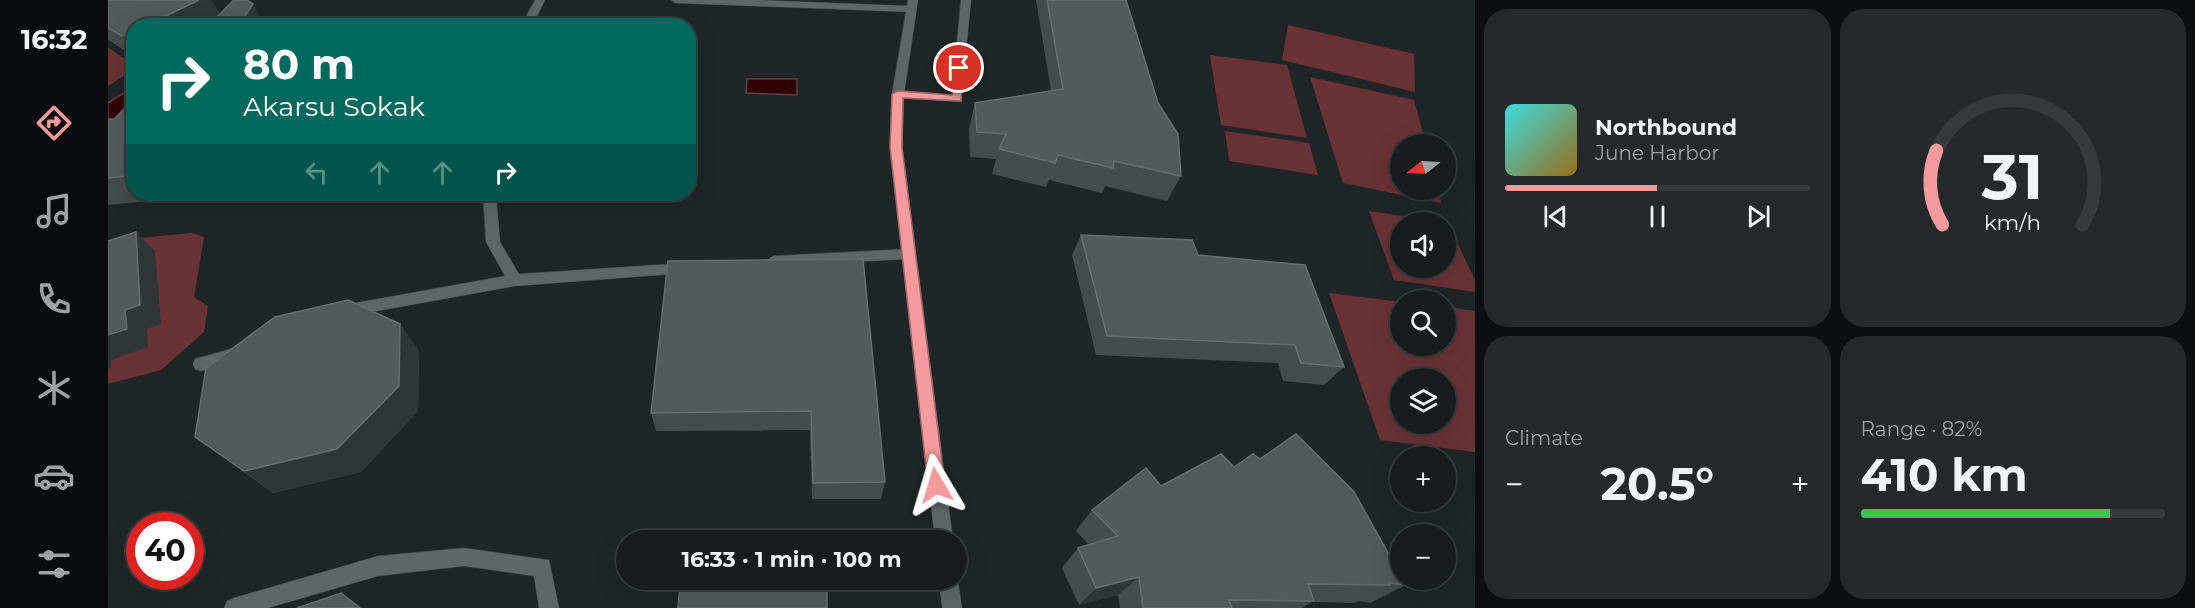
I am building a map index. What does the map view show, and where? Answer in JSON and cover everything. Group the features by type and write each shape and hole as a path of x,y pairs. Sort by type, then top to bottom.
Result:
{"street":[{"path":"530,18 540,0"},
{"path":"676,0 911,4 898,94 896,147 943,530"},
{"path":"898,94 957,99 966,0"},
{"path":"490,201 493,242 515,280"},
{"path":"762,262 908,254"},
{"path":"333,313 515,280 703,266"},
{"path":"201,364 250,350"},
{"path":"234,608 378,566 464,557 542,567 549,608"},
{"path":"950,590 952,608"}],"shaded area":[{"path":"1288,25 1414,54 1415,92 1282,60"},
{"path":"108,47 126,60 126,74 108,86"},
{"path":"1210,55 1287,65 1307,138 1221,125"},
{"path":"1310,77 1414,100 1423,134 1390,134 1390,193 1343,183"},
{"path":"747,79 797,79 797,95 746,93"},
{"path":"126,91 126,131 108,143 108,103"},
{"path":"1225,131 1309,143 1318,175 1229,161"},
{"path":"1369,211 1390,214 1390,269"},
{"path":"192,233 204,237 194,297 208,306 204,332 161,370 108,384 108,241"},
{"path":"1456,240 1475,280 1475,292 1394,280 1393,278 1456,278"},
{"path":"1329,293 1390,301 1390,356 1456,356 1456,308 1475,311 1475,452 1456,450 1456,446 1428,446 1380,440"}],"building":[{"path":"108,0 199,0 162,18 126,18 126,34 122,36 108,28"},
{"path":"234,0 247,0 253,4 243,18 216,18"},
{"path":"1047,0 1126,0 1158,103 1178,134 1181,176 1114,161 1113,168 1058,155 1055,163 999,149 1006,134 977,132 975,103 1063,89"},
{"path":"126,107 126,176 108,178 108,119 114,119"},
{"path":"136,232 140,305 125,310 127,329 108,335 108,241"},
{"path":"1081,235 1192,240 1198,255 1305,265 1344,367 1301,363 1295,345 1107,336"},
{"path":"863,259 885,482 813,483 811,411 651,413 668,261"},
{"path":"348,300 400,324 399,386 337,449 244,471 195,437 206,368 275,317"},
{"path":"1296,434 1354,492 1390,556 1390,585 1308,584 1314,601 1229,600 1232,608 1143,608 1139,577 1096,588 1078,548 1118,536 1092,510 1146,468 1161,486 1221,454 1234,467 1253,454 1260,459"},
{"path":"680,590 827,590 827,608 678,608"},
{"path":"341,593 360,608 297,608"}],"route":[{"path":"936,485 896,147 898,94 957,99 959,68"}]}
